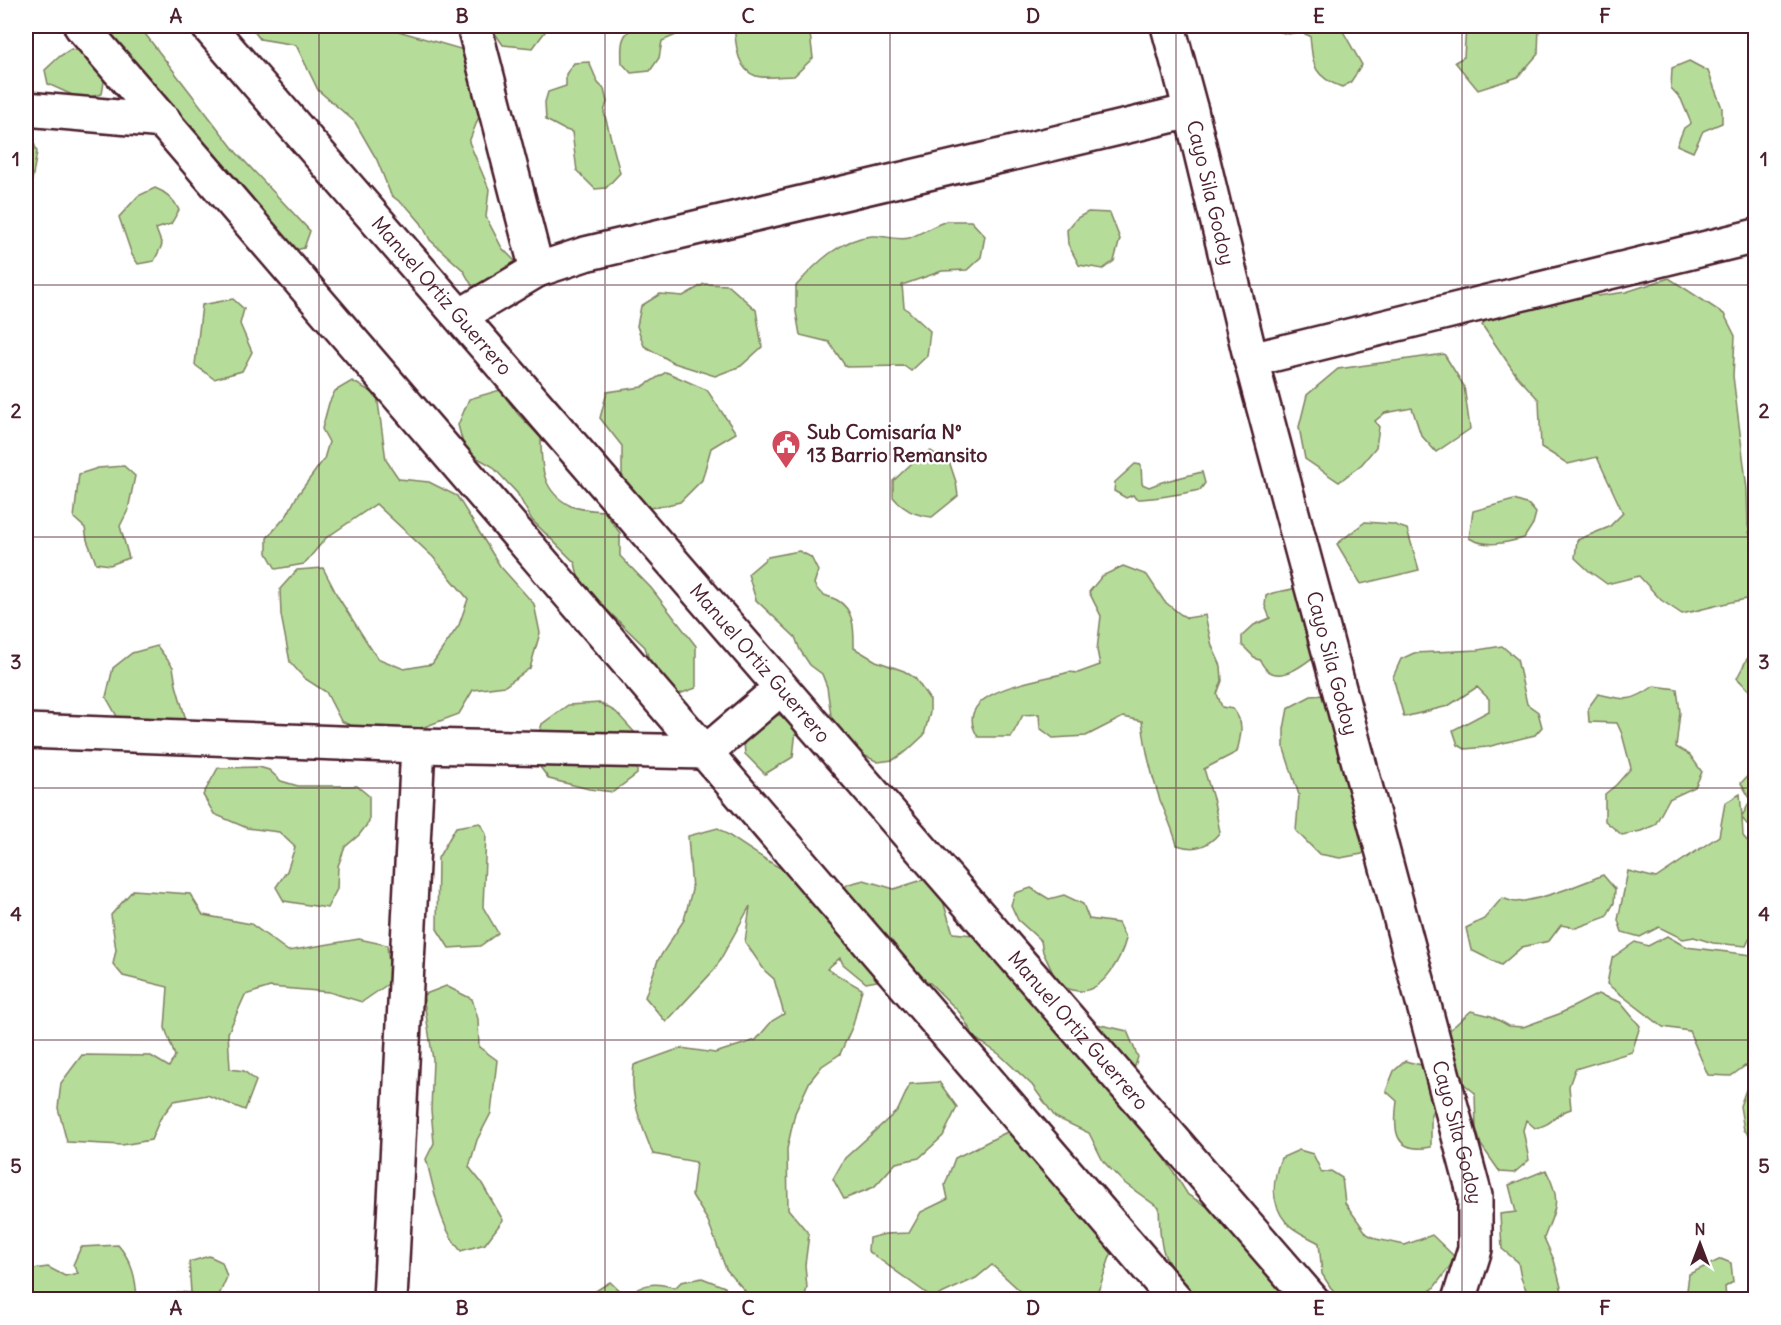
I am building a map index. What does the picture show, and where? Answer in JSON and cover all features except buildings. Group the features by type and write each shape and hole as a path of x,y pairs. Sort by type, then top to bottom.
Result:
{"street":[{"path":"81,26 1176,1299"},
{"name":"Manuel Ortiz Guerrero","path":"208,26 1312,1299"},
{"path":"474,26 537,270"},
{"name":"Cayo Sila Godoy","path":"1168,26 1191,111 1251,360 1475,1196 1475,1249 1459,1299"},
{"path":"26,109 164,121"},
{"path":"460,316 537,270 585,254 1191,111"},
{"path":"1251,360 1755,236"},
{"path":"26,731 418,746 706,752 781,688"},
{"path":"390,1299 418,746"}],"green space":[{"path":"94,26 139,26 236,152 310,231 304,248 286,252 183,119"},
{"path":"250,26 381,26 464,50 480,114 469,142 489,189 486,217 502,248 516,262 518,279 478,296 463,270 430,240 421,223 409,209 391,195 377,160 355,122 318,90 296,45 260,39"},
{"path":"490,26 546,26 547,29 533,48 503,45"},
{"path":"638,26 677,26 676,35 662,41 659,58 650,71 631,73 622,63 622,45 628,32"},
{"path":"734,26 809,26 813,58 794,76 756,76 749,73 741,62"},
{"path":"1269,26 1340,26 1362,65 1350,83 1342,87 1332,83 1316,68 1310,36 1300,32 1288,34 1271,29"},
{"path":"1466,26 1539,26 1538,54 1518,77 1478,90 1455,62 1464,57"},
{"path":"71,49 98,55 104,74 102,94 81,99 48,84 45,70"},
{"path":"1689,61 1708,71 1722,108 1722,123 1703,131 1693,152 1677,145 1684,128 1691,123 1681,99 1671,88 1672,68"},
{"path":"589,62 598,83 604,89 607,102 604,112 620,173 606,188 595,189 577,171 572,132 546,120 545,102 548,92 566,86 566,74 574,63"},
{"path":"26,138 34,143 37,152 29,197 32,217 26,243"},
{"path":"155,188 169,196 179,210 171,224 156,229 162,245 154,261 138,264 132,255 119,217 138,196"},
{"path":"1088,212 1110,213 1120,239 1114,261 1103,269 1079,265 1068,244 1067,230 1077,218"},
{"path":"947,221 971,221 985,236 981,257 967,270 942,271 902,285 904,307 930,331 927,356 911,371 904,366 846,367 829,342 800,335 796,312 796,286 830,253 860,238 877,236 909,238"},
{"path":"1566,270 1598,296 1626,292 1669,278 1724,314 1735,336 1733,376 1747,489 1748,525 1755,564 1754,598 1682,614 1661,600 1639,576 1607,584 1575,558 1577,540 1609,527 1623,513 1597,457 1568,464 1541,447 1539,400 1517,376 1482,325 1520,276"},
{"path":"704,284 728,285 756,310 762,347 741,366 715,376 674,363 644,346 637,326 641,306 660,294 683,296"},
{"path":"233,299 244,309 240,324 252,352 242,371 214,379 195,365 202,305"},
{"path":"1444,354 1464,386 1470,429 1436,452 1421,435 1412,408 1385,413 1375,421 1379,427 1376,447 1362,464 1339,482 1305,459 1299,427 1307,395 1338,369"},
{"path":"666,372 707,390 736,433 711,448 702,480 680,502 637,509 622,487 622,446 600,418 607,392 642,387"},
{"path":"352,381 377,395 386,460 399,479 429,482 457,496 500,566 534,604 540,633 530,668 505,686 473,690 459,714 400,736 369,734 341,721 326,692 304,678 290,662 281,615 280,589 297,570 323,568 338,597 377,658 404,669 432,664 459,625 468,599 433,557 376,504 326,538 304,564 276,569 267,553 267,538 287,515 297,496 324,459 329,442 322,429 329,403 335,391"},
{"path":"500,390 518,414 541,438 545,478 554,494 571,506 604,511 620,533 620,556 651,588 696,646 696,688 662,700 645,647 608,611 597,606 591,594 579,580 575,563 532,520 517,493 492,466 465,451 458,425 469,399"},
{"path":"931,451 950,464 958,496 932,517 910,511 893,497 893,481 915,460"},
{"path":"1135,464 1141,465 1142,484 1149,487 1202,472 1205,483 1200,490 1176,495 1136,499 1133,495 1126,498 1114,491 1115,482"},
{"path":"124,466 135,476 128,510 120,526 129,558 110,565 96,563 85,528 74,518 79,474 98,468"},
{"path":"1514,500 1529,505 1536,513 1533,524 1524,538 1489,544 1469,538 1473,511"},
{"path":"1365,522 1392,524 1407,529 1419,570 1361,584 1337,544"},
{"path":"799,551 811,557 818,571 814,584 819,592 837,600 847,609 852,621 854,648 876,661 904,671 915,678 930,700 930,712 924,735 893,760 878,762 851,749 833,730 827,687 822,674 810,665 795,637 756,600 748,574 768,557"},
{"path":"1123,566 1147,575 1164,601 1180,614 1187,618 1205,615 1212,646 1221,666 1222,681 1217,694 1222,707 1233,709 1241,724 1237,752 1204,769 1220,832 1211,841 1201,846 1190,848 1177,845 1154,780 1142,721 1123,717 1086,736 1053,738 1040,728 1039,714 1023,715 1011,737 978,737 972,721 976,708 986,698 1002,690 1069,672 1078,673 1100,665 1097,650 1101,616 1089,592 1102,576"},
{"path":"1299,586 1322,650 1290,672 1273,673 1242,645 1242,636 1254,625 1270,618 1265,606 1266,596"},
{"path":"157,646 173,667 186,720 157,736 122,725 106,697 113,668 132,653"},
{"path":"1502,646 1517,659 1527,704 1538,712 1542,727 1535,735 1487,747 1465,749 1458,745 1453,730 1489,711 1489,699 1477,687 1448,706 1404,717 1393,677 1401,659 1414,653 1478,650"},
{"path":"1755,651 1755,693 1737,678 1747,659"},
{"path":"1654,686 1677,689 1680,712 1676,747 1690,755 1702,772 1695,787 1669,799 1655,825 1622,835 1605,821 1605,794 1631,768 1622,734 1617,723 1589,722 1588,708 1598,694 1627,699"},
{"path":"1352,693 1365,712 1360,764 1390,808 1387,829 1362,854 1340,858 1319,854 1296,831 1299,795 1284,749 1284,729 1288,708 1311,696"},
{"path":"600,703 616,712 637,735 637,774 613,792 589,789 549,779 532,756 542,724 568,705"},
{"path":"780,715 796,730 793,757 765,774 745,754 742,721"},
{"path":"1755,763 1755,834 1742,818 1743,836 1756,851 1755,927 1746,946 1713,943 1694,937 1683,939 1659,927 1640,937 1622,932 1618,920 1628,871 1656,878 1719,836 1725,803 1740,794 1742,816 1751,800 1741,783 1754,769"},
{"path":"259,767 269,770 281,781 298,786 357,786 369,796 369,822 345,847 338,866 337,889 327,908 284,901 276,887 287,871 295,847 279,832 247,828 214,814 203,795 218,768"},
{"path":"480,823 486,834 483,907 498,933 480,946 449,948 437,929 438,858 456,827"},
{"path":"718,828 791,874 837,892 849,884 864,880 894,889 932,877 941,895 953,933 973,935 1032,977 1029,999 1081,1034 1097,1024 1127,1031 1138,1057 1128,1087 1139,1117 1188,1195 1230,1220 1298,1299 1199,1299 1178,1276 1165,1256 1161,1240 1159,1208 1123,1182 1103,1161 1089,1133 1055,1117 1032,1085 999,1054 975,1038 960,1013 930,983 899,977 866,983 843,964 840,958 827,969 862,989 853,1025 840,1054 822,1066 810,1081 795,1113 787,1149 788,1209 809,1234 805,1265 807,1288 804,1299 752,1299 726,1269 708,1221 692,1195 696,1162 653,1154 637,1110 633,1088 634,1065 681,1048 715,1053 756,1040 772,1021 784,1014 774,979 765,971 745,942 750,906 715,969 666,1022 645,997 658,960 684,920 692,890 688,836"},
{"path":"1603,875 1615,889 1614,903 1606,917 1576,928 1561,925 1549,941 1522,947 1501,965 1471,950 1466,928 1484,919 1502,898 1516,902 1537,898"},
{"path":"1031,888 1049,899 1064,895 1083,904 1089,919 1118,923 1126,939 1124,947 1111,971 1098,985 1080,991 1059,986 1043,952 1041,941 1018,920 1011,905 1015,893"},
{"path":"133,890 190,894 203,915 251,924 288,951 359,939 387,945 391,982 362,1002 329,992 270,987 245,995 228,1033 230,1069 244,1071 256,1081 245,1110 207,1095 174,1101 160,1119 151,1140 122,1145 67,1142 58,1108 61,1083 82,1055 151,1056 169,1067 175,1056 165,1028 168,987 123,976 113,964 116,950 111,915"},
{"path":"1667,936 1686,947 1752,955 1755,959 1755,1067 1745,1066 1731,1076 1708,1075 1689,1031 1663,1027 1607,984 1612,958 1635,942 1648,946"},
{"path":"446,986 472,999 478,1019 479,1047 497,1060 491,1113 477,1140 469,1167 481,1182 503,1220 485,1244 461,1251 443,1219 426,1159 434,1143 431,1110 433,1060 423,995"},
{"path":"1598,994 1620,1002 1640,1026 1632,1052 1575,1069 1569,1086 1571,1109 1541,1127 1535,1128 1526,1120 1523,1130 1529,1160 1514,1173 1500,1172 1481,1145 1476,1128 1475,1093 1441,1065 1443,1036 1471,1011 1491,1016 1509,1026 1523,1027 1559,1014"},
{"path":"1405,1061 1425,1066 1438,1101 1431,1114 1431,1147 1410,1147 1403,1143 1396,1131 1397,1101 1386,1091 1394,1071"},
{"path":"1754,1068 1756,1068 1755,1141 1744,1130 1740,1106"},
{"path":"939,1082 957,1107 943,1136 919,1158 896,1163 874,1187 844,1199 833,1179 845,1158 898,1110 910,1084"},
{"path":"1015,1128 1114,1225 1111,1254 1099,1289 1082,1299 1027,1297 992,1265 976,1278 933,1298 868,1251 869,1238 885,1234 909,1233 921,1212 948,1199 945,1185 955,1158"},
{"path":"1299,1150 1313,1154 1322,1173 1331,1171 1342,1178 1345,1203 1367,1234 1376,1239 1405,1245 1432,1235 1456,1258 1433,1289 1416,1299 1338,1299 1322,1274 1319,1243 1289,1225 1277,1207 1274,1183 1281,1158"},
{"path":"1546,1170 1554,1190 1556,1204 1544,1238 1554,1260 1564,1299 1530,1299 1521,1278 1518,1262 1502,1249 1500,1214 1516,1212 1509,1185"},
{"path":"118,1245 127,1257 132,1270 137,1299 26,1299 26,1270 48,1267 65,1276 78,1273 73,1265 81,1247"},
{"path":"209,1256 222,1262 227,1277 219,1295 221,1299 170,1299 177,1292 191,1293 189,1262"},
{"path":"1721,1259 1731,1263 1733,1282 1725,1287 1726,1299 1686,1299 1689,1274"},
{"path":"702,1278 725,1287 729,1299 583,1299 610,1282 625,1296 649,1285 675,1288 681,1282"}],"place":[{"name":"Sub Comisaría N° 13 Barrio Remansito","path":"786,470"}]}
